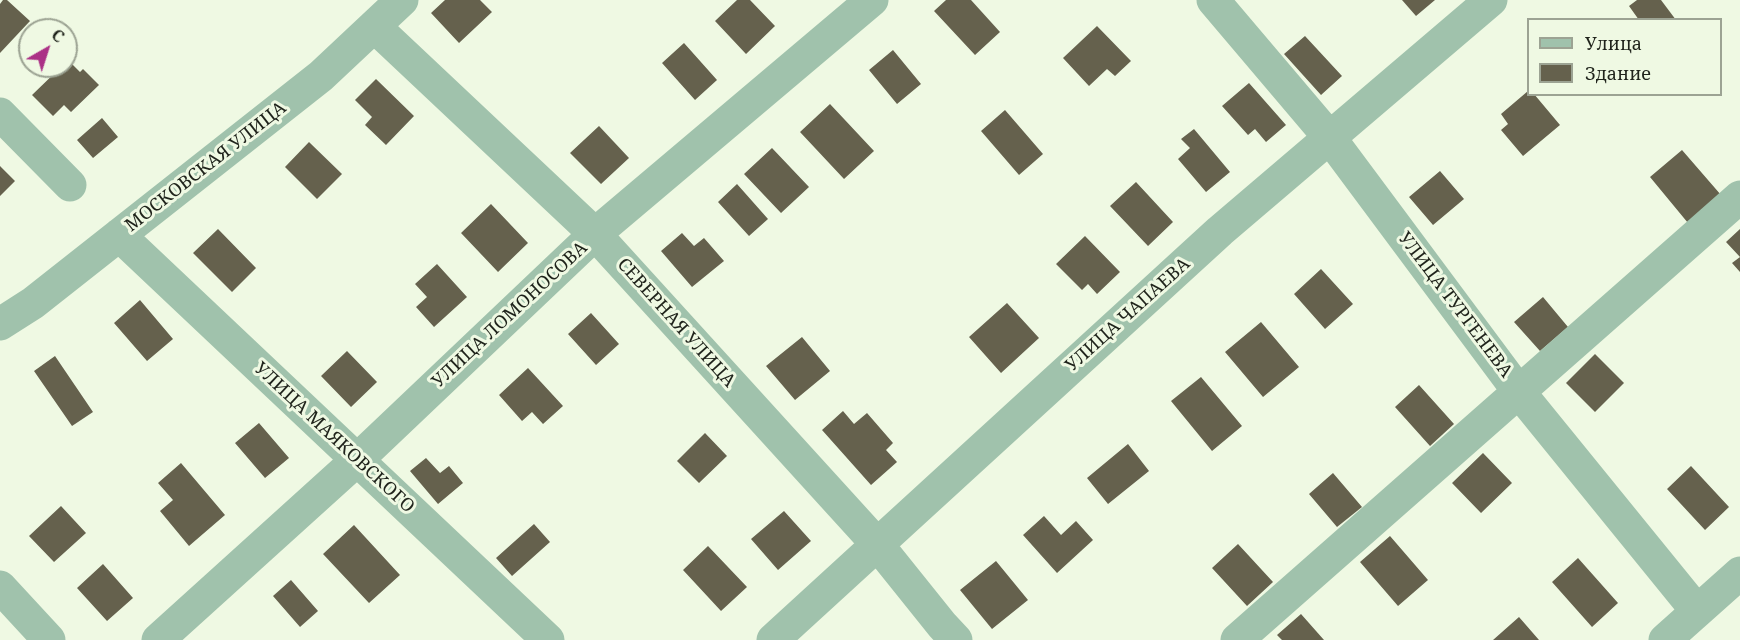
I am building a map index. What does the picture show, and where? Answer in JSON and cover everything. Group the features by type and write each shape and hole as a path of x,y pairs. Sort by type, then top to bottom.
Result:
{"street":[{"name":"МОСКОВСКАЯ УЛИЦА","path":"0,324 33,303 321,76 402,0"},
{"name":"УЛИЦА ЛОМОНОСОВА","path":"158,640 357,460 595,234 872,0"},
{"name":"УЛИЦА ТУРГЕНЕВА","path":"1213,0 1330,138 1519,392 1697,611"},
{"name":"УЛИЦА ЧАПАЕВА","path":"773,640 1220,231 1491,0"},
{"name":"СЕВЕРНАЯ УЛИЦА","path":"375,27 595,234 877,544 941,635"},
{"path":"0,114 70,184"},
{"path":"1237,640 1740,197"},
{"name":"УЛИЦА МАЯКОВСКОГО","path":"119,235 548,640"},
{"path":"1665,640 1740,573"},
{"path":"0,587 49,640"}],"building":[{"path":"3,0 7,0 27,18 18,18 18,34 0,53 0,4"},
{"path":"445,0 480,0 492,12 459,43 431,13"},
{"path":"737,0 750,0 775,26 746,54 715,21"},
{"path":"946,0 971,0 1000,32 975,55 934,11"},
{"path":"1402,0 1435,0 1416,16"},
{"path":"1637,0 1661,0 1674,18 1638,18 1629,6"},
{"path":"1097,26 1131,61 1115,76 1107,69 1089,86 1063,58"},
{"path":"1305,36 1342,76 1321,95 1284,54"},
{"path":"684,43 717,80 695,100 662,63"},
{"path":"893,50 921,84 897,104 869,70"},
{"path":"83,69 99,85 71,112 64,105 53,116 32,95 50,78 78,78 78,70 80,72"},
{"path":"376,79 414,116 386,145 365,125 372,117 355,100"},
{"path":"1249,83 1286,125 1266,142 1255,129 1248,135 1222,106"},
{"path":"1527,92 1527,96 1536,96 1560,125 1523,156 1501,130 1508,124 1501,114"},
{"path":"830,104 874,151 844,179 800,132"},
{"path":"1005,110 1043,154 1019,175 981,131"},
{"path":"102,118 118,137 93,158 77,140"},
{"path":"599,126 629,158 601,184 570,153"},
{"path":"1194,129 1230,172 1206,192 1178,159 1190,148 1181,139"},
{"path":"309,142 342,174 317,199 285,167"},
{"path":"772,148 809,187 781,213 744,174"},
{"path":"1682,150 1721,195 1688,223 1650,177"},
{"path":"0,166 15,181 0,196"},
{"path":"1440,171 1464,199 1433,225 1409,197"},
{"path":"1136,182 1173,222 1148,246 1110,206"},
{"path":"737,184 768,219 749,236 718,202"},
{"path":"491,204 528,243 498,272 461,233"},
{"path":"218,229 256,268 232,292 193,253"},
{"path":"1740,229 1740,257 1726,242"},
{"path":"682,233 694,246 704,238 724,261 692,287 661,251"},
{"path":"1085,236 1120,272 1097,294 1088,284 1082,290 1056,264"},
{"path":"1740,257 1740,272 1732,263"},
{"path":"437,264 467,297 434,327 416,307 427,297 415,284"},
{"path":"1321,269 1353,304 1325,329 1294,294"},
{"path":"1543,297 1568,327 1540,351 1514,322"},
{"path":"140,300 173,339 147,361 114,323"},
{"path":"1007,303 1039,338 1001,373 969,337"},
{"path":"591,313 619,344 596,365 568,334"},
{"path":"1261,322 1299,367 1263,397 1225,352"},
{"path":"802,337 830,371 795,400 766,366"},
{"path":"347,351 377,382 351,407 321,376"},
{"path":"1595,354 1624,383 1595,412 1566,383"},
{"path":"55,356 93,412 72,426 34,371"},
{"path":"528,368 563,406 543,424 532,412 522,421 499,395"},
{"path":"1201,377 1242,426 1212,451 1171,401"},
{"path":"1419,385 1454,424 1430,446 1395,407"},
{"path":"843,411 854,424 867,413 893,443 886,450 897,462 871,485 822,430"},
{"path":"259,423 289,458 265,478 235,443"},
{"path":"705,433 727,456 699,483 677,461"},
{"path":"1128,444 1149,471 1108,504 1087,478"},
{"path":"1483,453 1512,483 1481,513 1452,483"},
{"path":"426,458 440,473 449,466 463,483 438,504 410,471"},
{"path":"181,463 225,515 189,546 160,511 173,500 158,483"},
{"path":"1691,466 1729,507 1705,530 1667,489"},
{"path":"1333,473 1362,507 1337,527 1309,494"},
{"path":"61,506 86,533 54,562 29,536"},
{"path":"784,511 811,541 778,570 751,539"},
{"path":"1044,516 1061,535 1076,521 1093,540 1057,573 1023,535"},
{"path":"534,524 550,542 512,576 496,558"},
{"path":"354,525 400,575 369,603 323,554"},
{"path":"1390,536 1428,580 1398,606 1360,562"},
{"path":"1238,544 1273,582 1247,606 1212,568"},
{"path":"708,546 747,587 721,611 683,570"},
{"path":"1578,558 1618,603 1592,627 1552,582"},
{"path":"996,561 1028,600 992,629 960,590"},
{"path":"103,564 133,598 107,621 77,588"},
{"path":"291,580 318,611 300,627 273,596"},
{"path":"1301,614 1324,640 1282,640 1277,635"},
{"path":"1519,617 1539,640 1493,640"}]}
